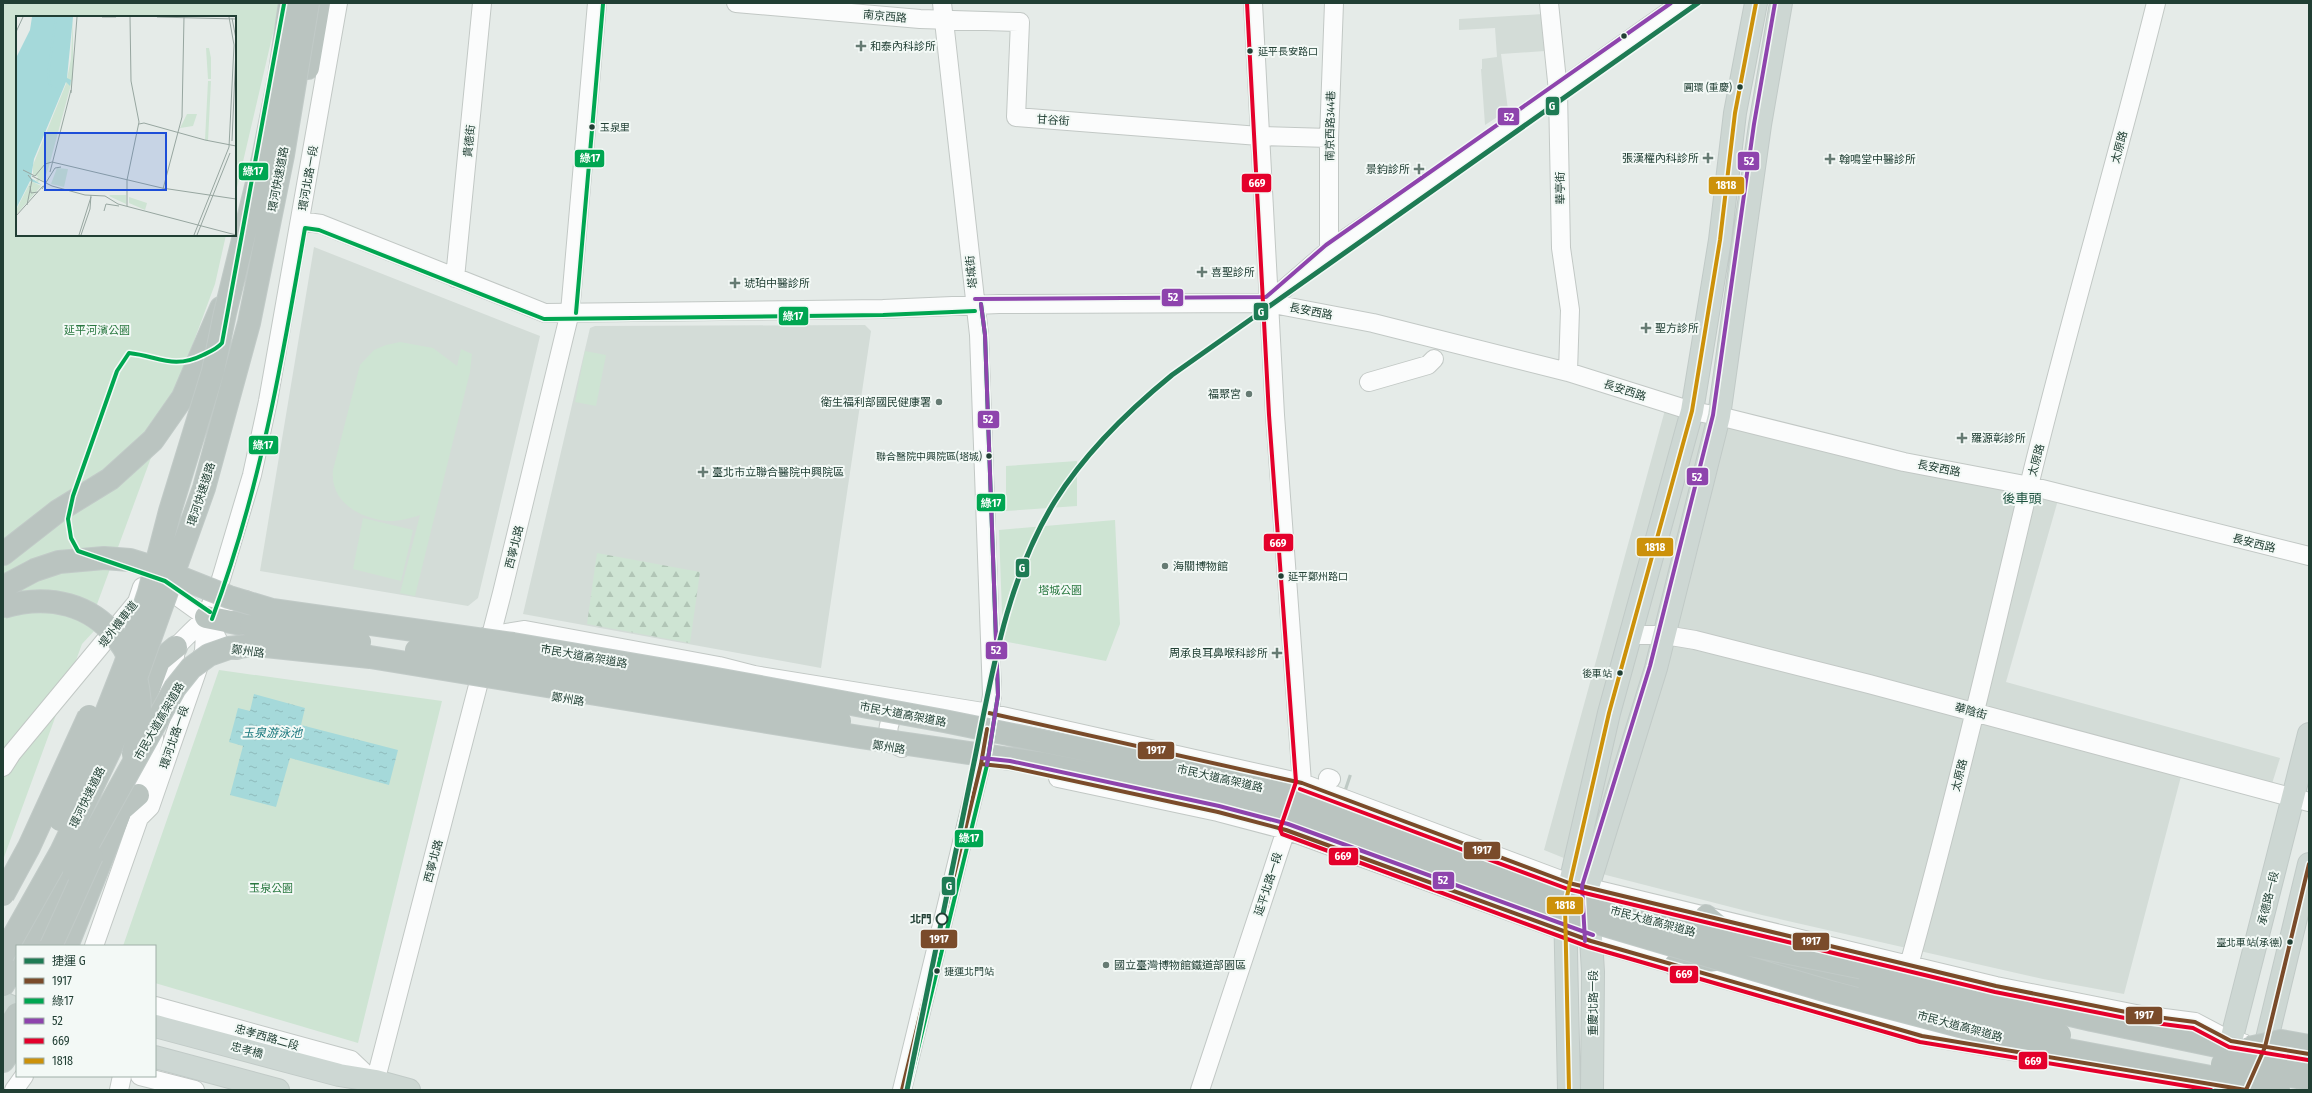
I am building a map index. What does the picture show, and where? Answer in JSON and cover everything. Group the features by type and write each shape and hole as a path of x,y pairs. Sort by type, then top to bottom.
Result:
{"highway":[{"name":"環河快速道路","path":"3,927 56,829 90,754 125,665 149,592 170,511 213,371 263,158 279,78 290,3"},
{"name":"環河快速道路","path":"3,954 60,852 111,748 204,488 249,323 283,155 308,3"},
{"path":"3,895 29,847 68,763 103,681 132,601 193,411 272,256 284,220 304,91 320,3"},
{"path":"3,554 58,511 110,479 154,440 183,398 236,272"},
{"name":"市民大道高架道路","path":"3,587 35,570 59,562 104,558 130,560 156,568 229,597 272,610 513,644 700,676 944,721 1215,776 1301,798 1390,828 1586,902 1720,939 1898,975 2092,1020 2234,1046 2309,1062"},
{"path":"3,607 21,602 39,600 61,603 96,617 122,642 135,673 139,716 138,737 130,790 110,836 67,945"},
{"path":"206,617 250,626 629,681 780,706 944,721"},
{"name":"市民大道高架道路","path":"130,790 175,688 191,668 209,655 229,648 256,645 370,657 952,751 1044,764 1185,792 1290,816 1358,839 1520,900 1834,993 2005,1038 2279,1090"},
{"path":"110,836 125,754 159,661 176,647"},
{"path":"780,706 952,751"},
{"path":"28,945 130,790"},
{"path":"52,945 130,790"},
{"path":"1565,905 2060,1035 2309,1079"},
{"path":"1706,916 1754,955"},
{"path":"1675,965 1754,955"},
{"path":"3,985 16,964"},
{"path":"3,1036 16,1016"},
{"path":"2234,1046 2281,1041 2309,1046"},
{"path":"3,1061 16,1042"}],"main road":[{"name":"重慶北路一段","path":"1592,1090 1594,972 1589,911 1578,885 1609,713 1692,411 1720,240 1735,113 1756,3"},
{"name":"重慶北路一段","path":"1569,1090 1565,905 1578,885 1665,635 1719,416 1760,125 1781,3"},
{"name":"承德路一段","path":"2225,1086 2234,1046 2301,800 2309,734"},
{"path":"2247,1090 2265,1047 2309,864"},
{"path":"3,977 16,984"},
{"path":"3,1003 16,1008"},
{"name":"忠孝橋","path":"156,1020 340,1075"},
{"path":"156,1057 278,1090"},
{"name":"忠孝西路二段","path":"340,1075 374,1084 409,1090"}],"street":[{"name":"環河北路一段","path":"94,945 139,818 150,807 204,651 206,617 221,580 252,475 268,401 338,3"},
{"name":"貴德街","path":"455,278 482,3"},
{"name":"西寧北路","path":"374,1084 479,685 570,312 597,3"},
{"name":"南京西路","path":"736,3 944,21"},
{"path":"942,3 944,21"},
{"name":"延平北路一段","path":"1200,1090 1302,783 1268,303 1253,3"},
{"name":"南京西路344巷","path":"1328,250 1329,138 1334,3"},
{"name":"華亭街","path":"1549,3 1558,91 1561,248 1570,310 1568,372"},
{"path":"1268,303 1328,250 1558,91 1682,3"},
{"name":"太原路","path":"1909,965 1942,847 2030,486 2156,3"},
{"name":"甘谷街","path":"944,21 1020,22 1016,117 1259,136"},
{"name":"塔城街","path":"902,1090 981,764 992,695 979,335 944,21"},
{"path":"1259,136 1329,138"},
{"name":"長安西路","path":"300,221 321,224 545,313 883,309 975,305 1268,303 1373,323 1568,372 1692,411 1719,416 1904,462 2030,486 2309,556"},
{"path":"1369,382 1428,365 1434,359"},
{"path":"144,579 163,586 206,617"},
{"name":"堤外機車道","path":"3,755 128,602 133,589 144,579"},
{"name":"堤外機車道","path":"3,767 12,753 137,602 144,579"},
{"path":"139,818 130,790 174,666 176,647 206,617 238,599 490,637 525,630 648,652 754,675 989,713 1302,783 1578,885 1909,965 2082,1004 2195,1022 2234,1046 2265,1047 2309,1054"},
{"name":"鄭州路","path":"206,617 222,648 479,685 646,712 914,751 981,764 1009,767 1211,810 1286,830 1591,941 1922,1036 2247,1090"},
{"name":"華陰街","path":"1630,635 1665,635 1714,645 2301,800"},
{"path":"646,712 652,696 654,680 654,664 648,652"},
{"path":"912,700 893,713 888,725 890,737 898,746 914,751"},
{"path":"1030,712 1087,726 1084,740"},
{"path":"1318,794 1334,780"},
{"path":"3,946 16,955"},
{"name":"忠孝西路二段","path":"156,1020 351,1060 374,1084"},
{"path":"3,1028 16,1031"},
{"path":"14,1090 23,1077"},
{"path":"119,1090 122,1077"},
{"path":"144,1077 195,1090"}],"shaded area":[{"path":"1543,14 1545,51 1501,54 1508,110 1485,125 1481,69 1482,59 1497,57 1495,28 1459,30 1459,19"},
{"path":"314,247 540,336 478,598 468,606 260,571"},
{"name":"臺北市立聯合醫院中興院區","path":"865,325 871,331 821,668 523,614 590,328 595,326"},
{"path":"1665,410 2058,500 2006,682 2280,758 2271,787 2184,765 2124,994 2043,979 1762,915 1606,875 1544,850"}],"green space":[{"name":"延平河濱公園","path":"3,3 280,3 236,192 236,16 16,16 16,236 226,236 215,284 96,607 107,617 82,644 3,860"},
{"path":"400,342 433,348 457,366 461,349 472,354 470,372 415,596 400,593 420,515 395,521 370,518 353,510 346,504 335,489 333,480 333,470 360,365 374,350 386,345"},
{"path":"585,351 606,355 596,406 575,402"},
{"path":"1077,461 1077,506 1006,511 1006,466"},
{"path":"363,518 413,530 401,581 353,569"},
{"name":"塔城公園","path":"1115,520 1120,624 1106,661 1003,641 999,530"},
{"path":"597,553 700,572 690,643 587,624"},
{"name":"玉泉公園","path":"219,670 442,701 358,1043 156,983 156,945 123,945"}],"water":[{"name":"玉泉游泳池","path":"254,694 305,708 301,725 398,750 389,785 290,758 276,807 230,795 243,746 229,742 238,708 250,711"}],"metro line":[{"name":"G","path":"907,1090 1000,637 1023,567 1037,533 1067,483 1108,434 1139,403 1172,375 1698,3"}],"transit line":[{"name":"669","path":"1247,3 1269,415 1296,782 1280,829 1282,834 1589,947 1920,1042 2211,1090"},
{"name":"52","path":"975,299 1266,297 1326,245 1671,3"},
{"name":"1818","path":"1569,1090 1565,905 1609,713 1692,411 1720,240 1735,113 1756,3"},
{"name":"52","path":"1585,941 1582,886 1650,666 1713,415 1754,124 1775,3"},
{"name":"綠17","path":"210,612 165,581 78,551 71,538 68,519 73,496 117,371 129,353 174,362 192,359 203,355 215,349 222,343 284,4"},
{"name":"綠17","path":"576,313 603,4"},
{"name":"綠17","path":"212,619 244,523 268,426 288,328 305,228 319,230 544,319 883,315 975,311"},
{"name":"綠17","path":"908,1090 987,765 998,695 985,335 981,304"},
{"name":"52","path":"981,304 985,335 998,695 987,765"},
{"name":"1917","path":"989,713 1302,783 1569,883 1996,986 2141,1015 2195,1022 2231,1041 2309,1054"},
{"name":"1917","path":"902,1090 981,764 987,729"},
{"name":"52","path":"982,758 1010,761 1219,806 1288,824 1593,935"},
{"name":"1917","path":"981,764 1009,767 1218,812 1286,830 1591,941 1922,1036 2246,1090 2265,1047 2309,864"},
{"name":"669","path":"1300,789 1568,889 1995,992 2140,1021 2193,1028 2229,1047 2308,1060"}],"place":[{"name":"和泰內科診所","path":"861,46"},
{"name":"延平長安路口","path":"1250,51"},
{"name":"圓環 (重慶)","path":"1740,87"},
{"name":"玉泉里","path":"592,127"},
{"name":"張漢權內科診所","path":"1708,158"},
{"name":"翰鳴堂中醫診所","path":"1830,159"},
{"name":"景鈞診所","path":"1419,169"},
{"name":"喜聖診所","path":"1202,272"},
{"name":"琥珀中醫診所","path":"735,283"},
{"name":"聖方診所","path":"1646,328"},
{"name":"福聚宮","path":"1249,394"},
{"name":"衛生福利部國民健康署","path":"939,402"},
{"name":"羅源彰診所","path":"1962,438"},
{"name":"聯合醫院中興院區(塔城)","path":"989,456"},
{"name":"臺北市立聯合醫院中興院區","path":"703,472"},
{"name":"海關博物館","path":"1165,566"},
{"name":"延平鄭州路口","path":"1281,576"},
{"name":"周承良耳鼻喉科診所","path":"1277,653"},
{"name":"後車站","path":"1620,673"},
{"name":"北門","path":"942,919"},
{"name":"臺北車站(承德)","path":"2290,942"},
{"name":"國立臺灣博物館鐵道部園區","path":"1106,965"},
{"name":"捷運北門站","path":"937,971"}],"district":[{"name":"後車頭","path":"2022,498"}]}
